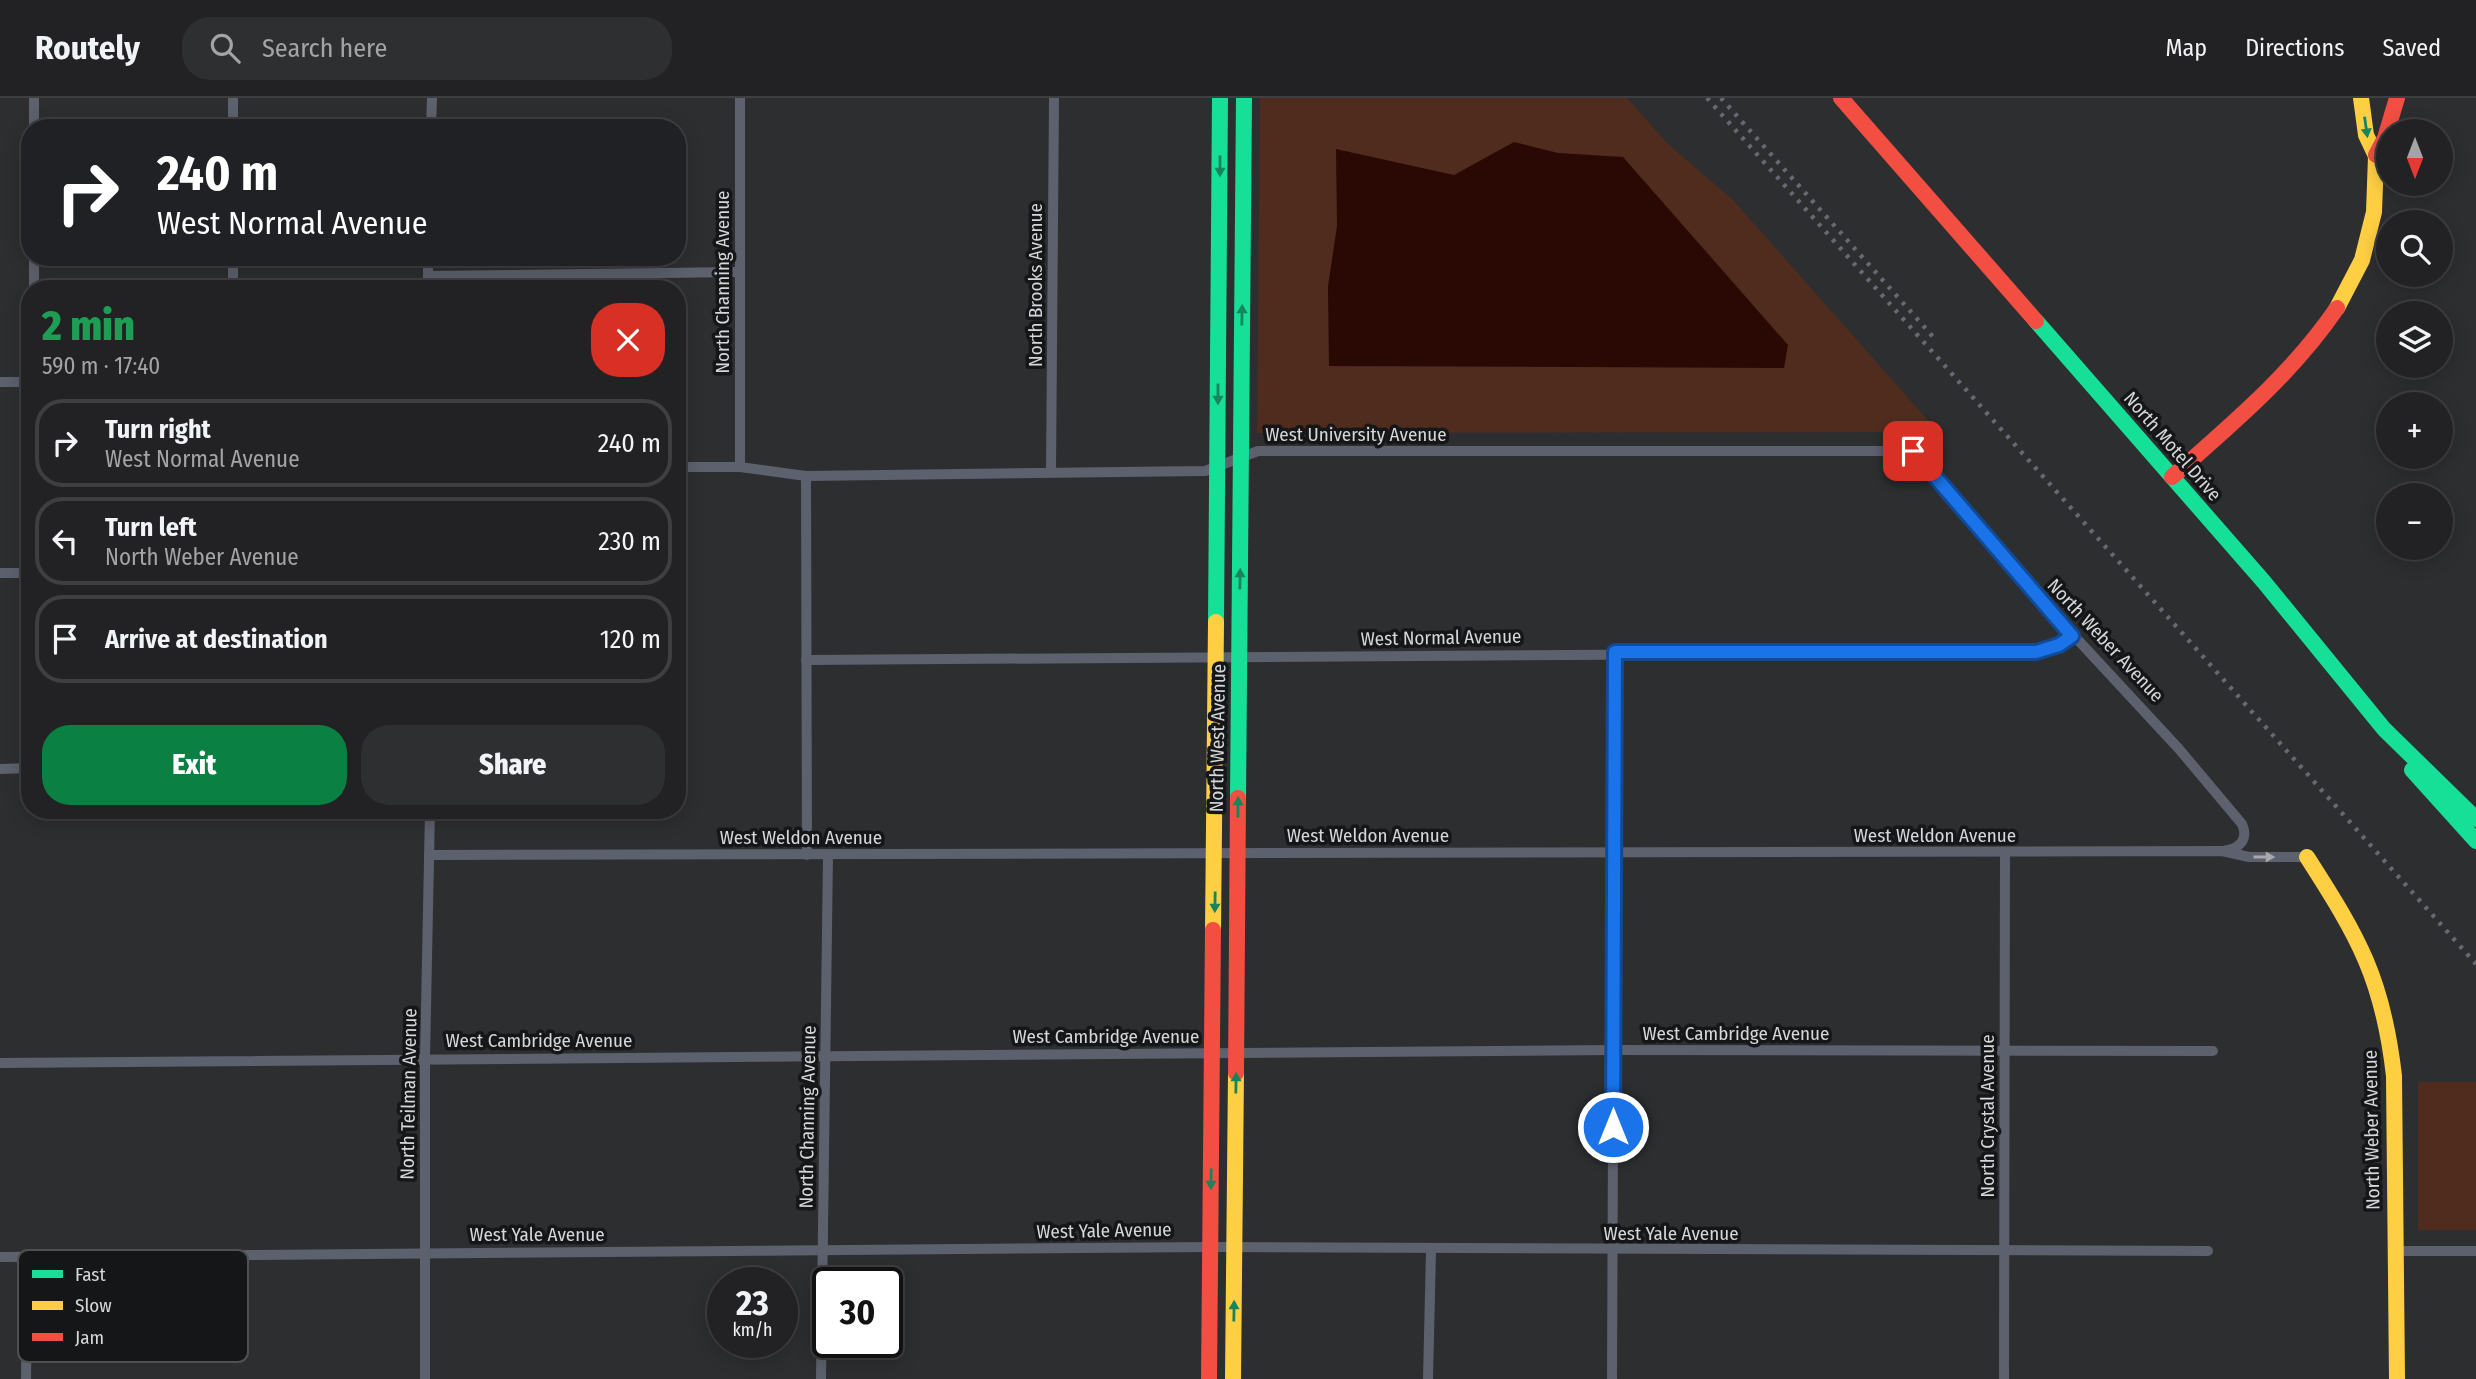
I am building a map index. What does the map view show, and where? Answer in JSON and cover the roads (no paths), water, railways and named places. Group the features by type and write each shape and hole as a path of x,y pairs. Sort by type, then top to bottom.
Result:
{"main road":[{"name":"North West Avenue","path":"1209,1379 1216,854 1220,98"},
{"name":"North West Avenue","path":"1233,1379 1244,98"},
{"name":"North Motel Drive","path":"1841,98 2172,477 2384,729 2476,819"},
{"path":"2172,477 2302,359 2332,320 2351,286 2366,244 2374,203 2376,155 2367,138 2361,98"},
{"path":"2391,119 2397,98"},
{"path":"2341,677 2378,734 2476,841"},
{"name":"North Weber Avenue","path":"2306,857 2348,920 2382,1000 2394,1076 2397,1379"}],"street":[{"path":"34,98 34,119"},
{"path":"233,98 233,119"},
{"path":"431,119 432,98"},
{"name":"North Channing Avenue","path":"740,98 740,467"},
{"name":"North Brooks Avenue","path":"1051,472 1054,98"},
{"path":"428,266 428,280"},
{"path":"428,276 739,272"},
{"path":"0,382 21,382"},
{"name":"West University Avenue","path":"686,467 740,467 806,476 1205,471 1258,451 1913,451"},
{"name":"North Weber Avenue","path":"1913,451 2072,636 2179,749 2242,824 2245,832 2243,841 2235,849 2222,851"},
{"path":"806,476 807,855"},
{"path":"0,573 21,573"},
{"name":"West Normal Avenue","path":"806,660 1615,652 2036,652 2059,645 2072,636"},
{"path":"1612,1379 1615,652"},
{"path":"0,769 21,768"},
{"name":"North Teilman Avenue","path":"425,1379 425,1058 430,819"},
{"name":"West Weldon Avenue","path":"429,855 2222,851 2249,857 2306,857"},
{"name":"North Crystal Avenue","path":"2004,1379 2005,852"},
{"name":"North Channing Avenue","path":"821,1379 828,855"},
{"name":"West Cambridge Avenue","path":"0,1063 1236,1052 2213,1051"},
{"name":"West Yale Avenue","path":"248,1254 1211,1247 1431,1250 2208,1251"},
{"path":"1428,1379 1431,1250"},
{"path":"2394,1251 2476,1251"},
{"name":"West Yale Avenue","path":"0,1257 18,1256"}],"railway":[{"path":"1707,98 2476,964"},
{"path":"1721,98 1935,339"}]}
